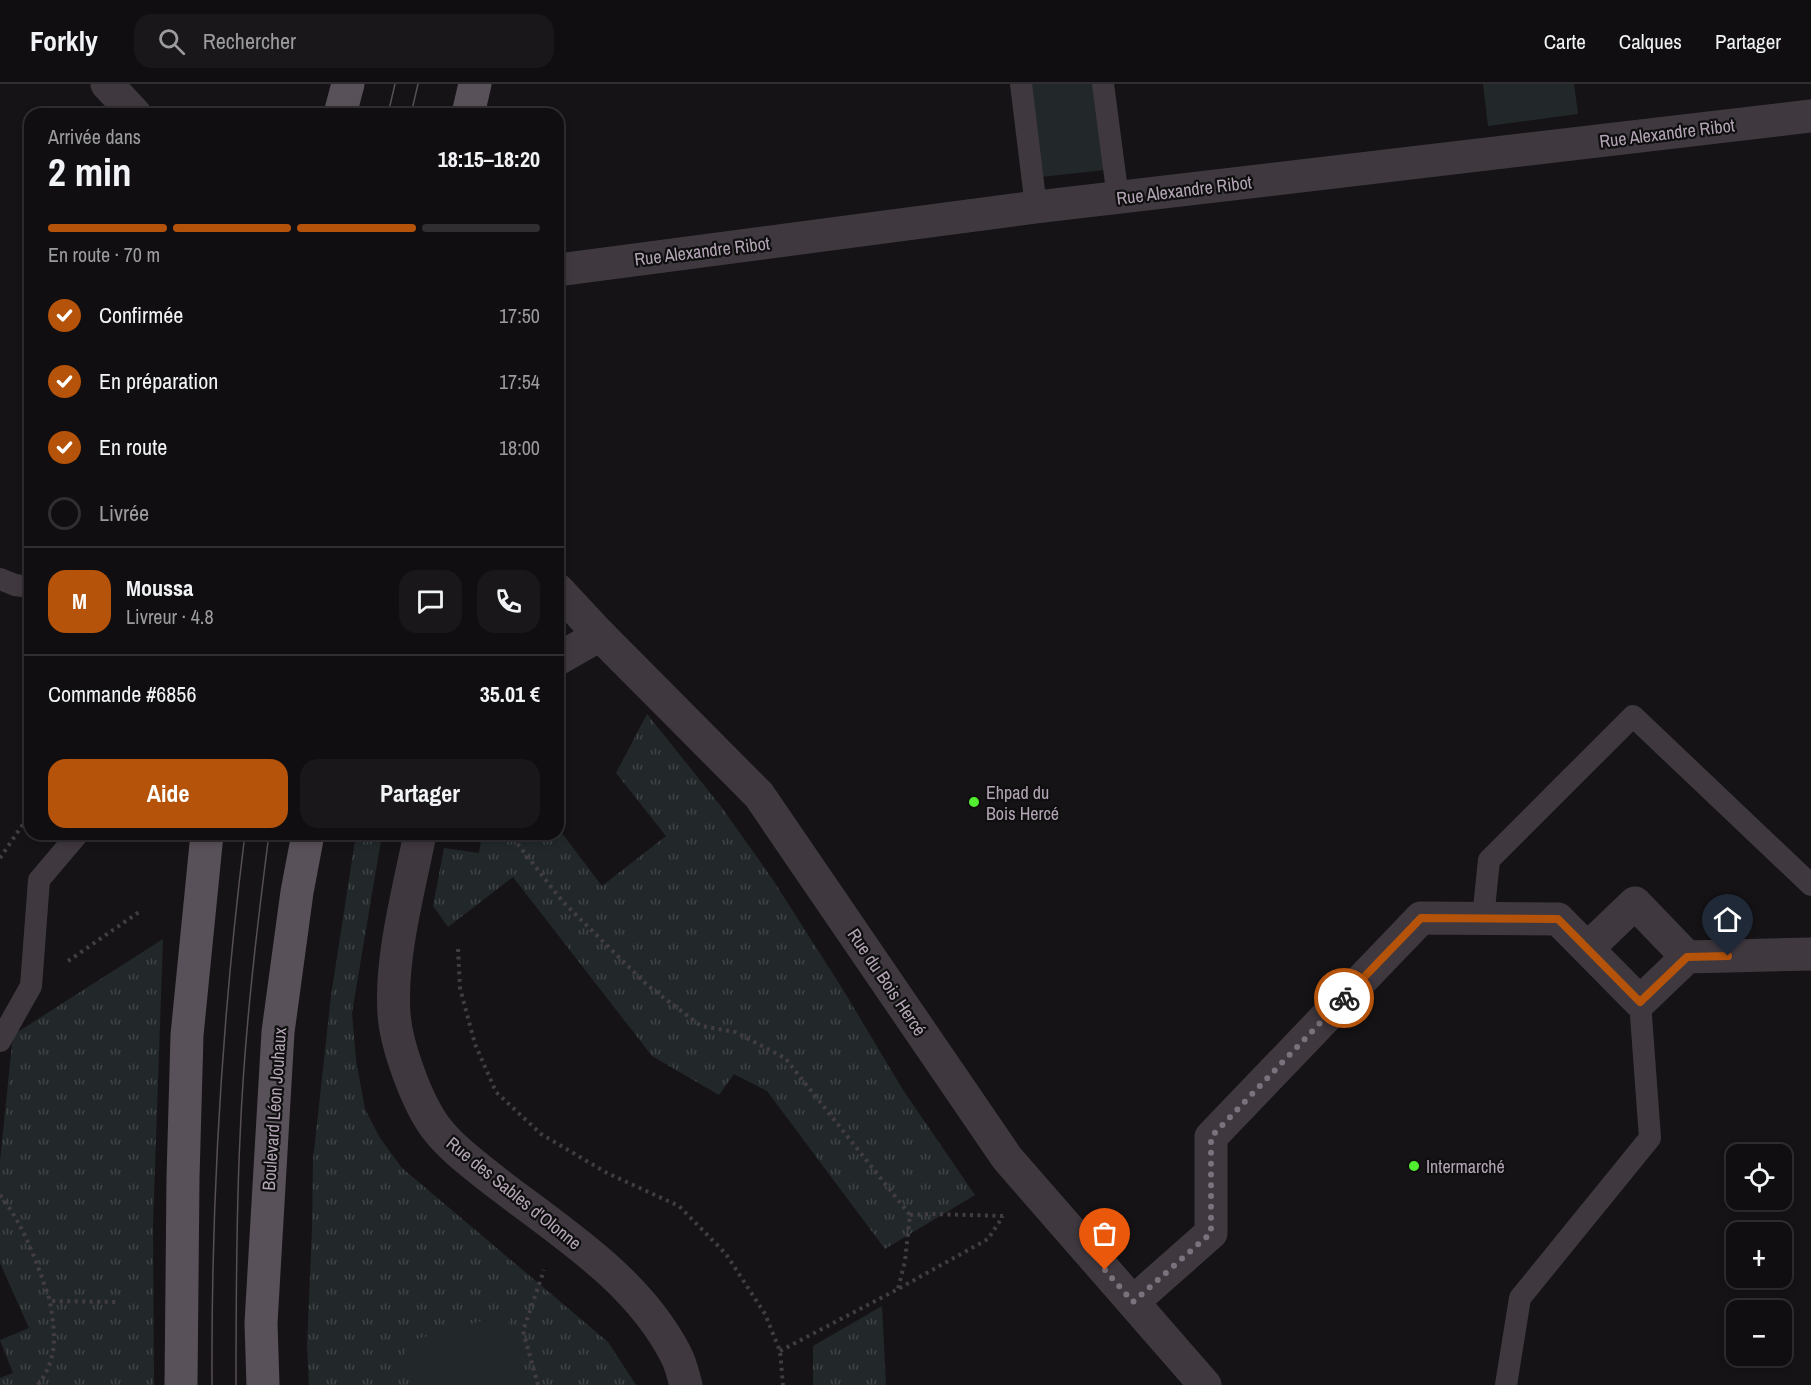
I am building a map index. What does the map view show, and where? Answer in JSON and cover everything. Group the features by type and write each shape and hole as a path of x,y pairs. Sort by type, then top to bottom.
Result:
{"main road":[{"path":"342,108 348,84"},
{"path":"469,108 475,84"},
{"path":"181,1385 183,1178 188,1035 206,840"},
{"name":"Boulevard Léon Jouhaux","path":"263,1385 261,1323 278,1032 297,892 307,840"}],"street":[{"path":"107,84 129,108"},
{"name":"Rue Alexandre Ribot","path":"564,269 1036,207 1811,116"},
{"name":"Rue du Bois Hercé","path":"564,596 759,795 1007,1158 1205,1385"},
{"path":"564,656 600,635"},
{"name":"Rue des Sables d'Olonne","path":"419,840 394,973 394,1016 404,1058 417,1095 436,1128 459,1152 614,1274 651,1315 677,1356 686,1385"},
{"path":"1588,948 1635,903 1687,957"},
{"path":"1133,1302 1211,1233 1211,1137 1421,918 1558,919 1640,1002 1687,957 1811,954"}],"lane":[{"path":"1021,84 1036,207"},
{"path":"1103,84 1118,198"},
{"path":"0,579 24,586"},
{"path":"1483,918 1489,860 1633,716 1811,885"},
{"path":"0,1041 31,986 39,880 73,840"},
{"path":"1506,1385 1520,1298 1650,1138 1640,1002"}],"path":[{"path":"0,858 24,823"},
{"path":"515,840 563,902 647,985 701,1026 735,1032 785,1058 910,1215 905,1261 898,1289"},
{"path":"31,986 142,910"},
{"path":"458,949 460,988 475,1044 496,1092 541,1134 607,1173 679,1206 726,1254 765,1314 780,1351 783,1385"},
{"path":"0,1195 27,1239 50,1301 54,1344 52,1362 38,1385"},
{"path":"780,1351 988,1239 1003,1216 910,1215"},
{"path":"538,1385 523,1331 557,1230"},
{"path":"50,1301 116,1302"}],"green space":[{"path":"1021,84 1103,84 1114,169 1032,178"},
{"path":"1483,84 1574,84 1578,114 1488,126"},
{"path":"647,714 720,805 771,877 842,988 903,1090 975,1195 885,1249 767,1091 734,1074 719,1095 652,1056 513,877 448,927 433,906 444,848 479,853 481,840 564,840 564,836 602,886 666,836 616,773"},
{"path":"355,840 381,840 352,1013 356,1060 365,1109 380,1138 402,1168 608,1342 636,1385 309,1385 307,1346 313,1160 331,996"},
{"path":"163,939 153,1225 154,1385 0,1385 0,1378 13,1373 0,1340 29,1328 0,1263 0,1161 13,1035"},
{"path":"882,1306 886,1385 813,1385 813,1346"},
{"path":"506,1314 526,1385 415,1385 403,1343"}],"tram line":[{"path":"389,108 395,84"},
{"path":"412,108 418,84"},
{"path":"212,1385 216,1178 224,1040 244,840"},
{"path":"236,1385 237,1231 244,1062 268,840"}],"way so far":[{"path":"1105,1270 1133,1302 1211,1233 1211,1137 1344,998"}],"place":[{"name":"Ehpad du Bois Hercé","path":"974,802"},
{"name":"Intermarché","path":"1414,1166"}],"route":[{"path":"1344,998 1421,918 1558,919 1640,1002 1687,957 1728,956"}]}
